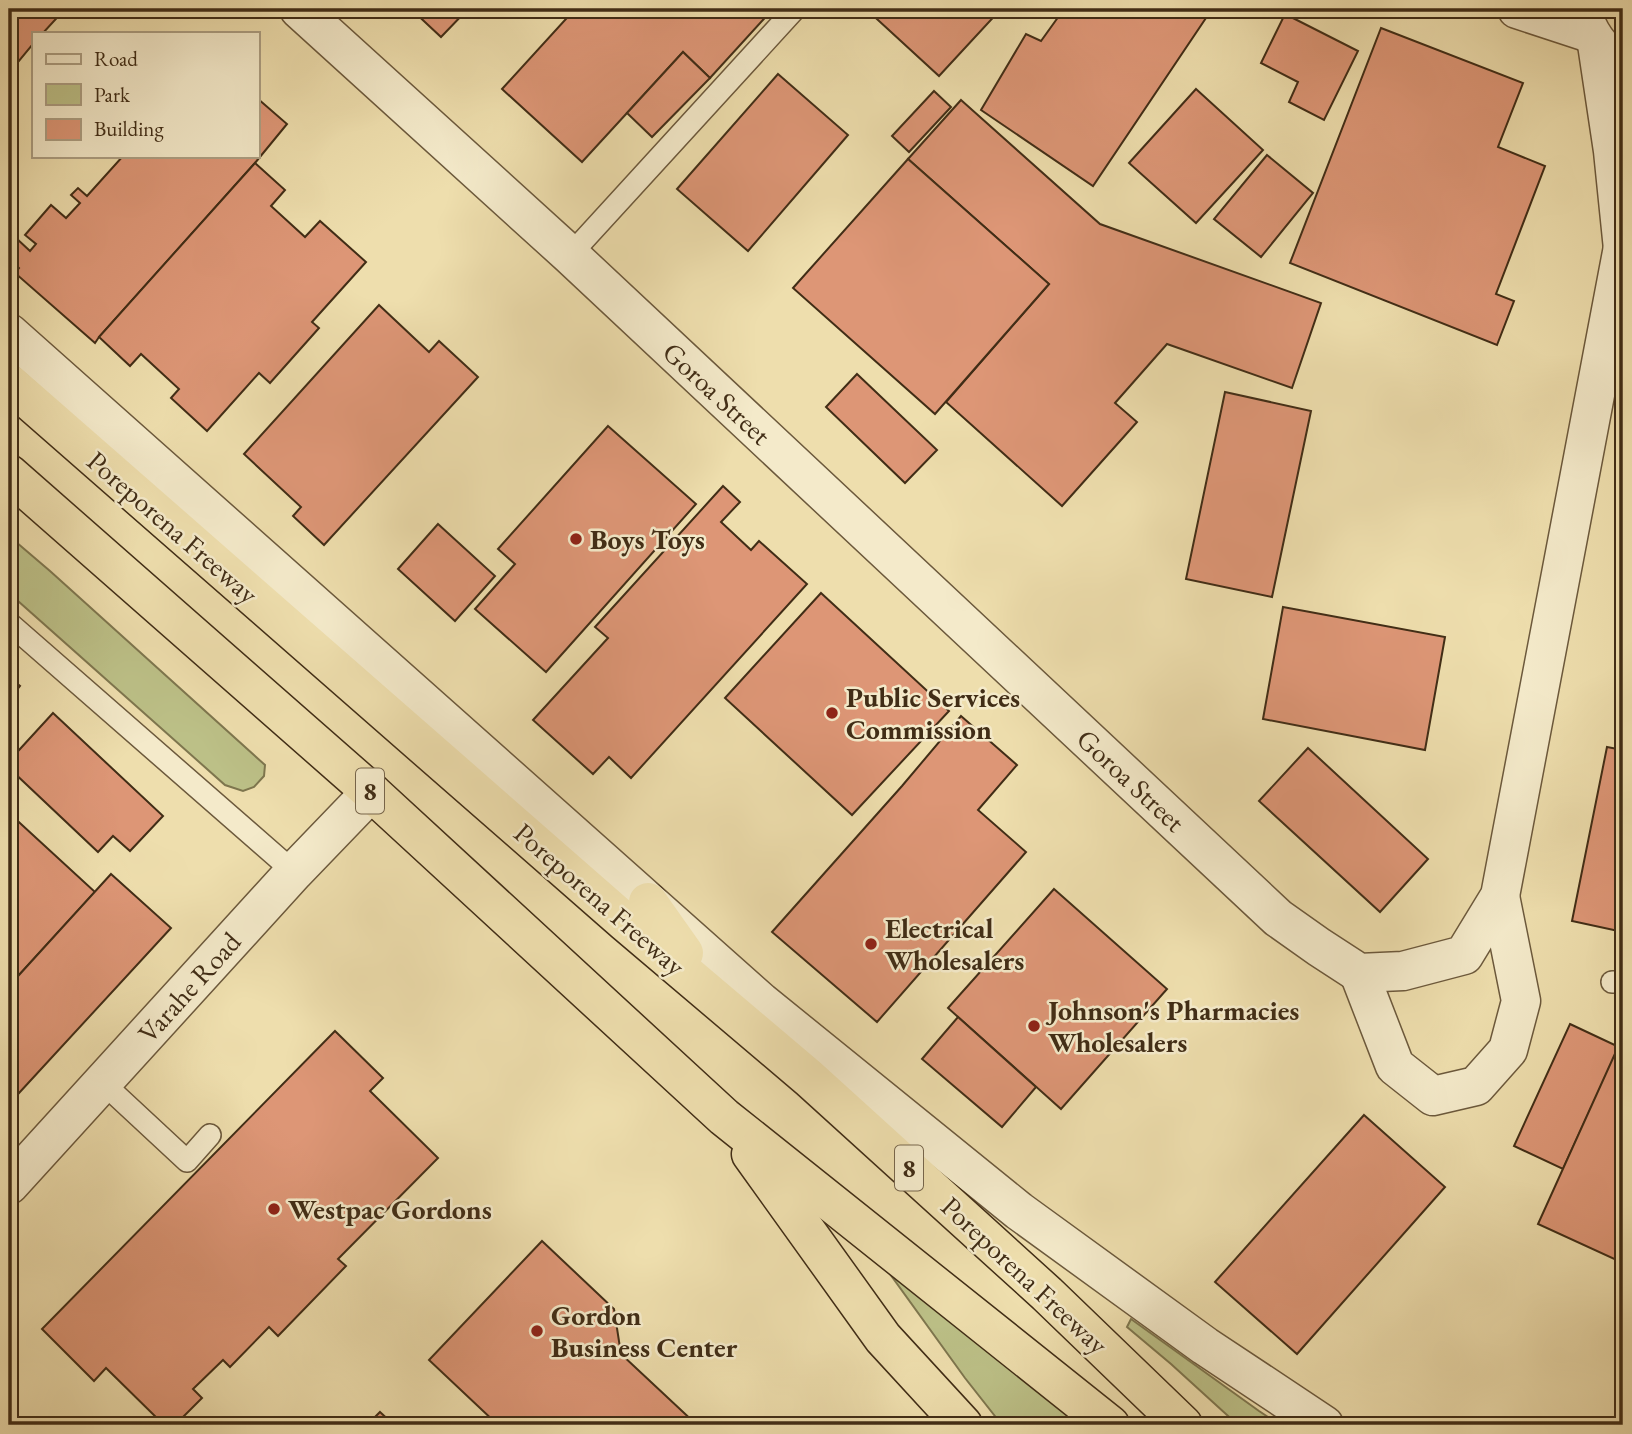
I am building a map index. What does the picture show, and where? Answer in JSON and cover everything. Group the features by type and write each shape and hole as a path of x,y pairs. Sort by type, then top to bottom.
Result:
{"highway":[{"name":"Poreporena Freeway","path":"9,383 637,912 809,1078 1047,1294 1183,1425"},
{"name":"Poreporena Freeway","path":"9,474 371,792 724,1117 1110,1425"},
{"path":"637,912 809,1078"},
{"path":"690,961 761,1002"},
{"path":"724,1117 883,1338 963,1425"}],"street":[{"name":"Goroa Street","path":"299,9 570,255 1278,918 1359,973"},
{"path":"1500,896 1521,1001 1508,1050 1476,1086 1433,1096 1395,1066 1359,973 1403,971 1464,955 1500,896 1623,248 1598,38 1517,9"},
{"path":"9,333 637,912 761,1002 1019,1211 1205,1346 1324,1425"},
{"name":"Varahe Road","path":"9,1185 294,872 371,792"}],"lane":[{"path":"570,255 795,9"},
{"path":"9,623 294,872"},
{"path":"102,1082 187,1161 211,1135"}],"green space":[{"path":"9,536 265,765 264,776 254,787 243,791 225,785 9,593"},
{"path":"877,1256 1083,1425 1002,1425"},
{"path":"1131,1319 1280,1425 1238,1425 1127,1327"}],"building":[{"path":"9,9 65,9 44,32 32,32 32,45 9,73"},
{"path":"411,9 468,9 441,37"},
{"path":"575,9 773,9 710,78 683,52 582,162 502,89"},
{"path":"866,9 1001,9 939,76"},
{"path":"1064,9 1212,9 1093,186 981,110 1026,34 1041,41"},
{"path":"1285,14 1358,51 1324,120 1289,102 1298,82 1261,63"},
{"path":"1381,28 1523,83 1498,147 1545,166 1496,294 1514,301 1497,345 1290,263"},
{"path":"683,52 710,78 652,137 627,113"},
{"path":"778,74 848,135 748,251 677,189"},
{"path":"1196,89 1263,150 1196,223 1129,163"},
{"path":"934,91 951,107 909,152 892,136"},
{"path":"259,100 287,124 255,163 95,343 15,273 19,268 9,258 9,246 16,238 30,251 36,244 25,235 51,205 66,218 80,203 71,195 78,188 87,196 121,158 259,158"},
{"path":"961,100 1100,224 1321,303 1292,388 1167,344 1115,403 1137,422 1062,506 946,402 1049,284 908,159"},
{"path":"1267,155 1313,193 1261,257 1214,219"},
{"path":"908,159 1049,284 935,414 793,288"},
{"path":"255,163 285,190 271,206 305,237 320,221 366,262 312,322 319,328 270,383 259,373 207,431 171,398 179,389 141,354 130,366 99,337"},
{"path":"379,305 429,352 439,341 478,377 324,545 293,516 301,507 244,454"},
{"path":"857,374 937,450 905,483 826,407"},
{"path":"1225,392 1311,411 1272,597 1186,579"},
{"path":"608,426 696,504 546,672 475,609 515,564 498,549"},
{"path":"723,486 740,502 721,522 751,550 759,541 807,584 631,778 609,757 593,774 533,720 608,638 595,627"},
{"path":"438,524 495,576 455,621 398,569"},
{"path":"821,593 949,711 852,815 725,698"},
{"path":"1283,607 1445,637 1425,750 1263,719"},
{"path":"9,677 20,686 9,700"},
{"path":"53,713 163,816 130,851 113,836 98,852 9,768 9,761"},
{"path":"961,716 1017,765 978,810 1026,852 877,1022 772,932"},
{"path":"1607,747 1623,750 1623,932 1572,921"},
{"path":"1308,748 1428,859 1380,912 1259,801"},
{"path":"9,813 95,892 9,986"},
{"path":"111,874 171,928 19,1093 9,1084 9,986"},
{"path":"1054,889 1167,989 1061,1109 948,1008"},
{"path":"958,1017 1036,1087 1002,1127 922,1059"},
{"path":"1570,1024 1619,1047 1563,1169 1514,1146"},
{"name":"Westpac Gordons","path":"335,1031 383,1078 370,1091 438,1158 338,1259 346,1266 278,1336 269,1327 230,1367 223,1360 193,1389 202,1398 175,1425 164,1425 106,1368 94,1381 42,1329"},
{"path":"1623,1036 1623,1263 1538,1224"},
{"path":"1364,1115 1445,1187 1297,1354 1215,1282"},
{"name":"Gordon Business Center","path":"542,1241 614,1309 621,1354 697,1425 498,1425 429,1360"},
{"path":"380,1412 394,1425 367,1425"}],"place":[{"name":"Boys Toys","path":"576,539"},
{"name":"Public Services Commission","path":"832,713"},
{"name":"Electrical Wholesalers","path":"871,944"},
{"name":"Johnson's Pharmacies Wholesalers","path":"1034,1026"},
{"name":"Westpac Gordons","path":"274,1209"},
{"name":"Gordon Business Center","path":"537,1331"}]}
